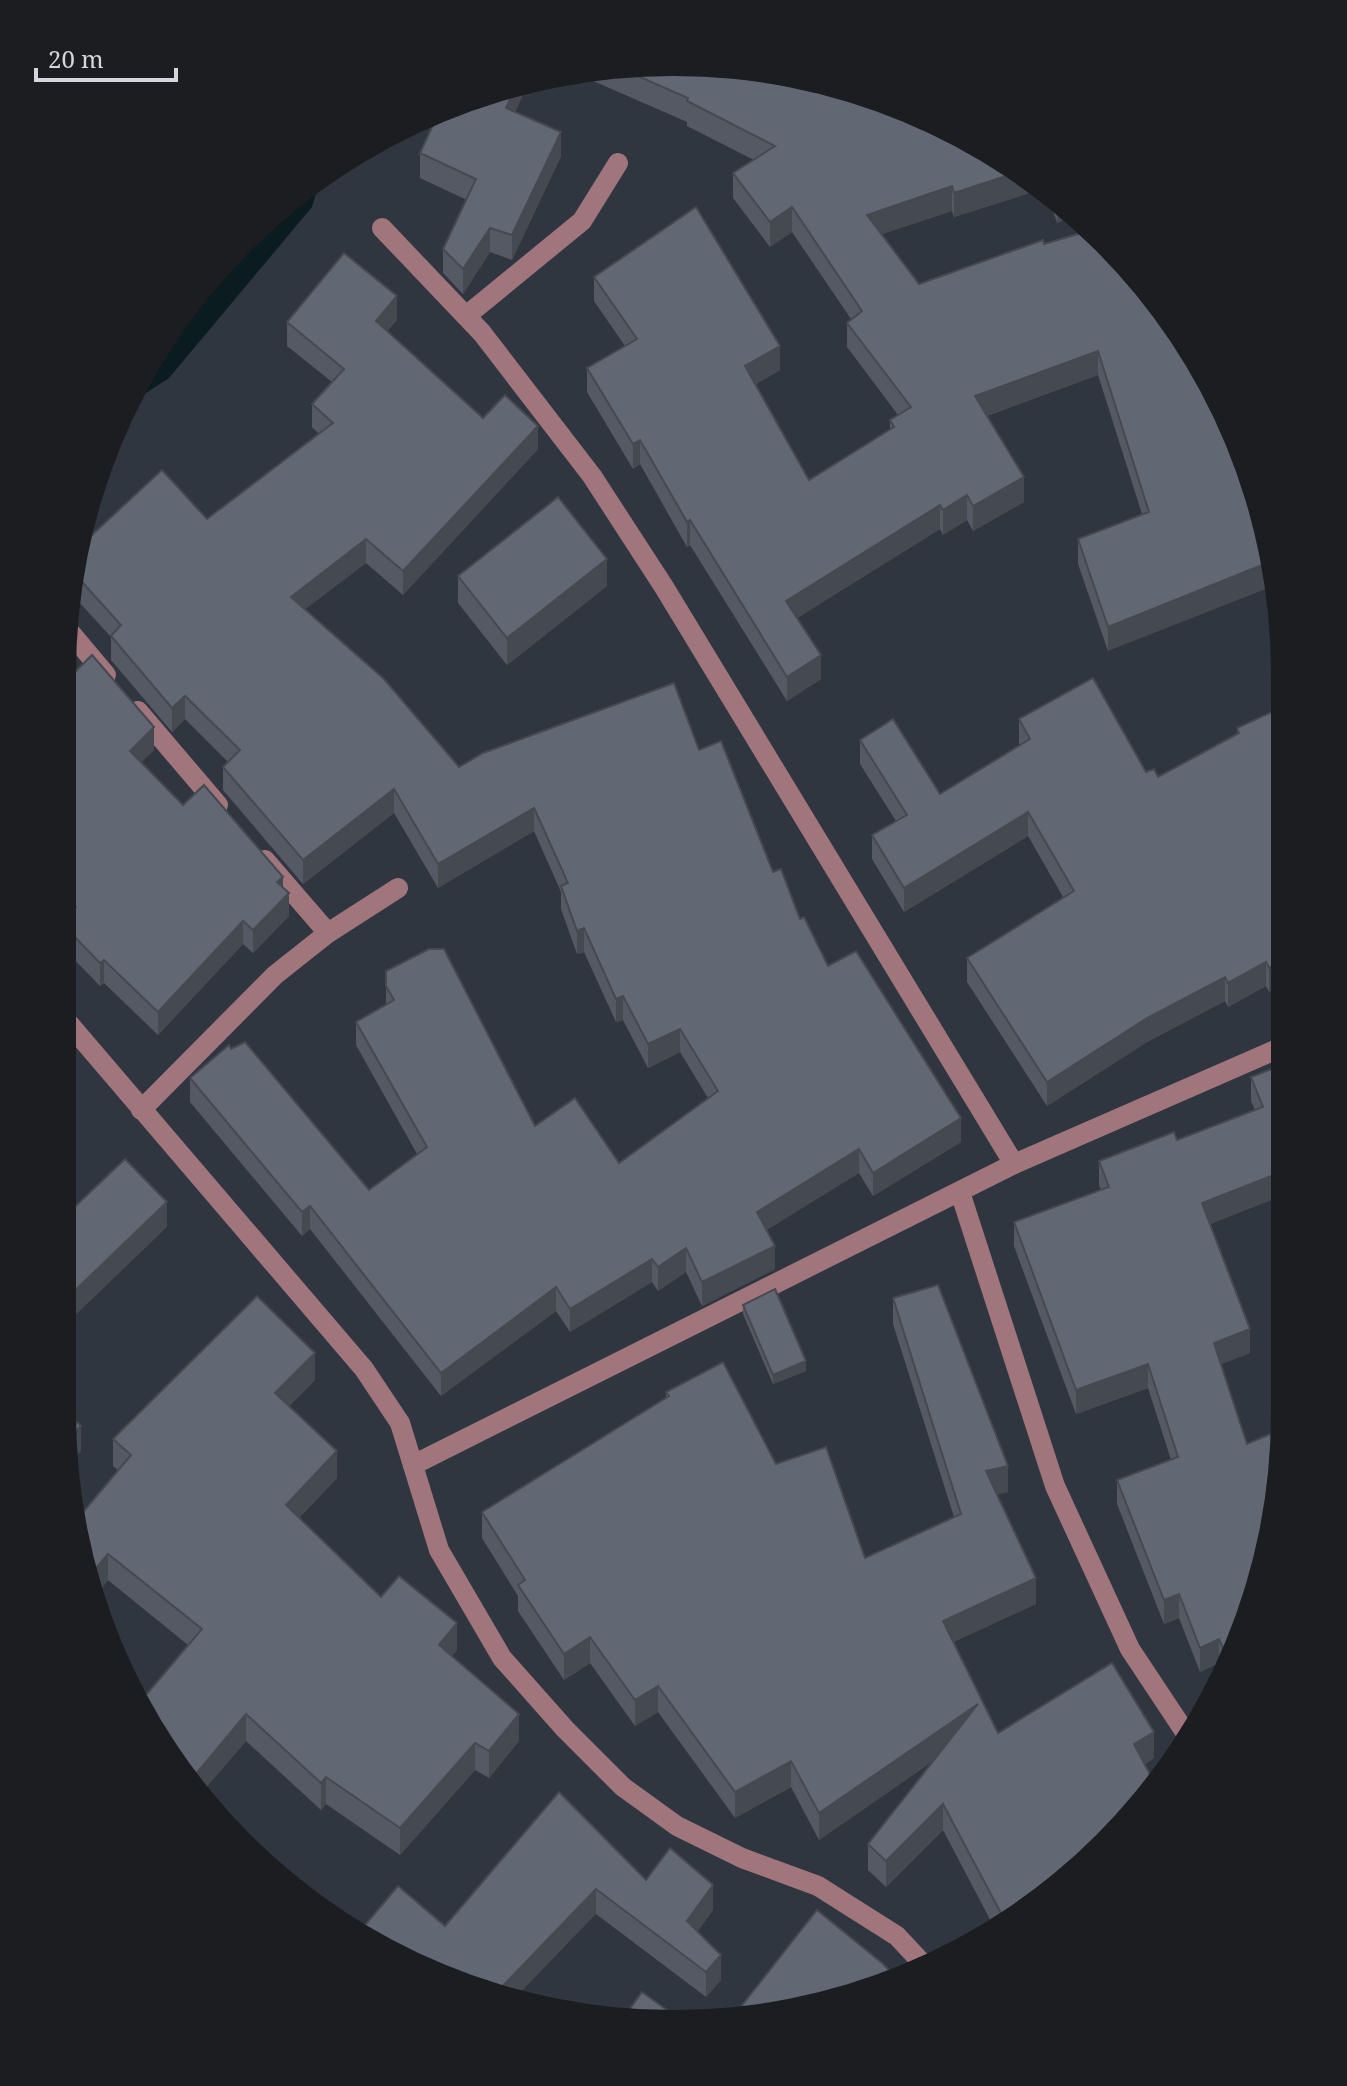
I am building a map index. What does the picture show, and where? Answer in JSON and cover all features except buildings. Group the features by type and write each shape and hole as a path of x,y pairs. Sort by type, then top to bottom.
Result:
{"street":[{"path":"466,316 582,221 618,163"},
{"path":"382,228 466,316 592,476 1014,1164"},
{"path":"77,640 235,824"},
{"path":"255,848 328,933"},
{"path":"141,1110 275,975 328,933 398,888"},
{"path":"76,1032 364,1369 400,1423 439,1550 502,1658 623,1787 677,1826 742,1858 818,1886 897,1936 917,1958"},
{"path":"413,1465 1014,1164 1271,1052"},
{"path":"960,1192 1055,1486 1130,1649 1181,1726"}],"shaded area":[{"path":"315,195 312,207 169,378 147,392 177,342 224,280 280,224"}]}
